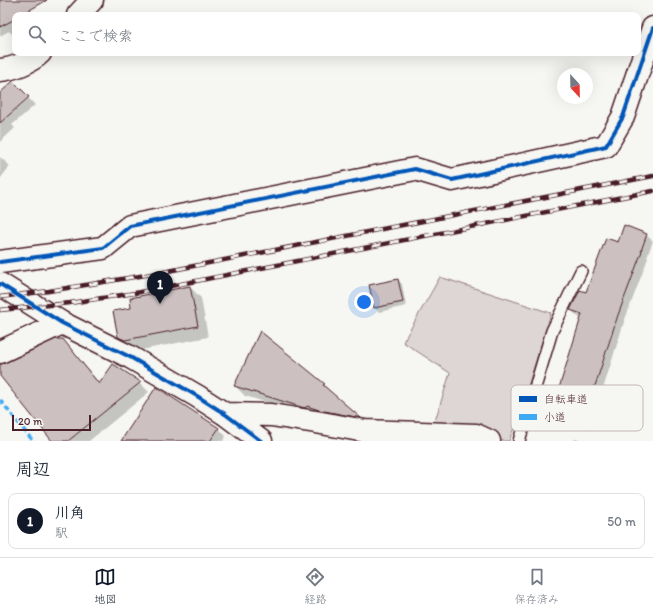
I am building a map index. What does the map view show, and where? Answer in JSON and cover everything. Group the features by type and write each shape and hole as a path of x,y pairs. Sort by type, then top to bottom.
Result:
{"street":[{"path":"81,12 92,0"},
{"path":"0,262 103,248 130,226 415,169 452,180 606,146 623,117 653,28"},
{"path":"0,70 7,70 37,56"},
{"path":"0,284 62,323 130,357 225,414 261,441"},
{"path":"0,352 62,323"},
{"path":"225,414 271,415 366,431 476,435 489,441"}],"lane":[{"path":"536,385 552,331 581,271"},
{"path":"519,441 522,431"}],"shaded area":[{"path":"440,277 551,313 528,385 511,385 511,431 513,431 509,441 503,441 474,429 434,424 450,373 403,342"}],"building":[{"path":"0,0 47,0 26,12 12,12 12,21 0,27"},
{"path":"13,81 29,97 0,123 0,93"},
{"path":"624,225 647,234 618,315 595,385 560,385 582,314 570,310 580,290 586,292 606,238 618,242"},
{"path":"398,279 403,302 374,308 369,285"},
{"path":"190,286 198,326 125,340 118,337 113,311 131,308 130,298"},
{"path":"260,331 325,384 323,385 361,418 319,410 307,406 305,408 301,407 234,386"},
{"path":"56,339 63,339 99,384 113,364 141,382 68,441 52,441 0,376 0,364"},
{"path":"156,387 219,428 210,441 121,441"}],"railway":[{"path":"0,297 49,291 158,273 653,176"},
{"path":"0,310 70,303 135,293 653,191"}],"marked path":[{"path":"0,400 33,441"}],"cycle path":[{"path":"0,262 103,248 130,226 415,169 452,180 606,146 623,117 653,28"},
{"path":"0,284 62,323 130,357 197,396 225,414 261,441"}],"place":[{"name":"川角","path":"160,304"}]}
